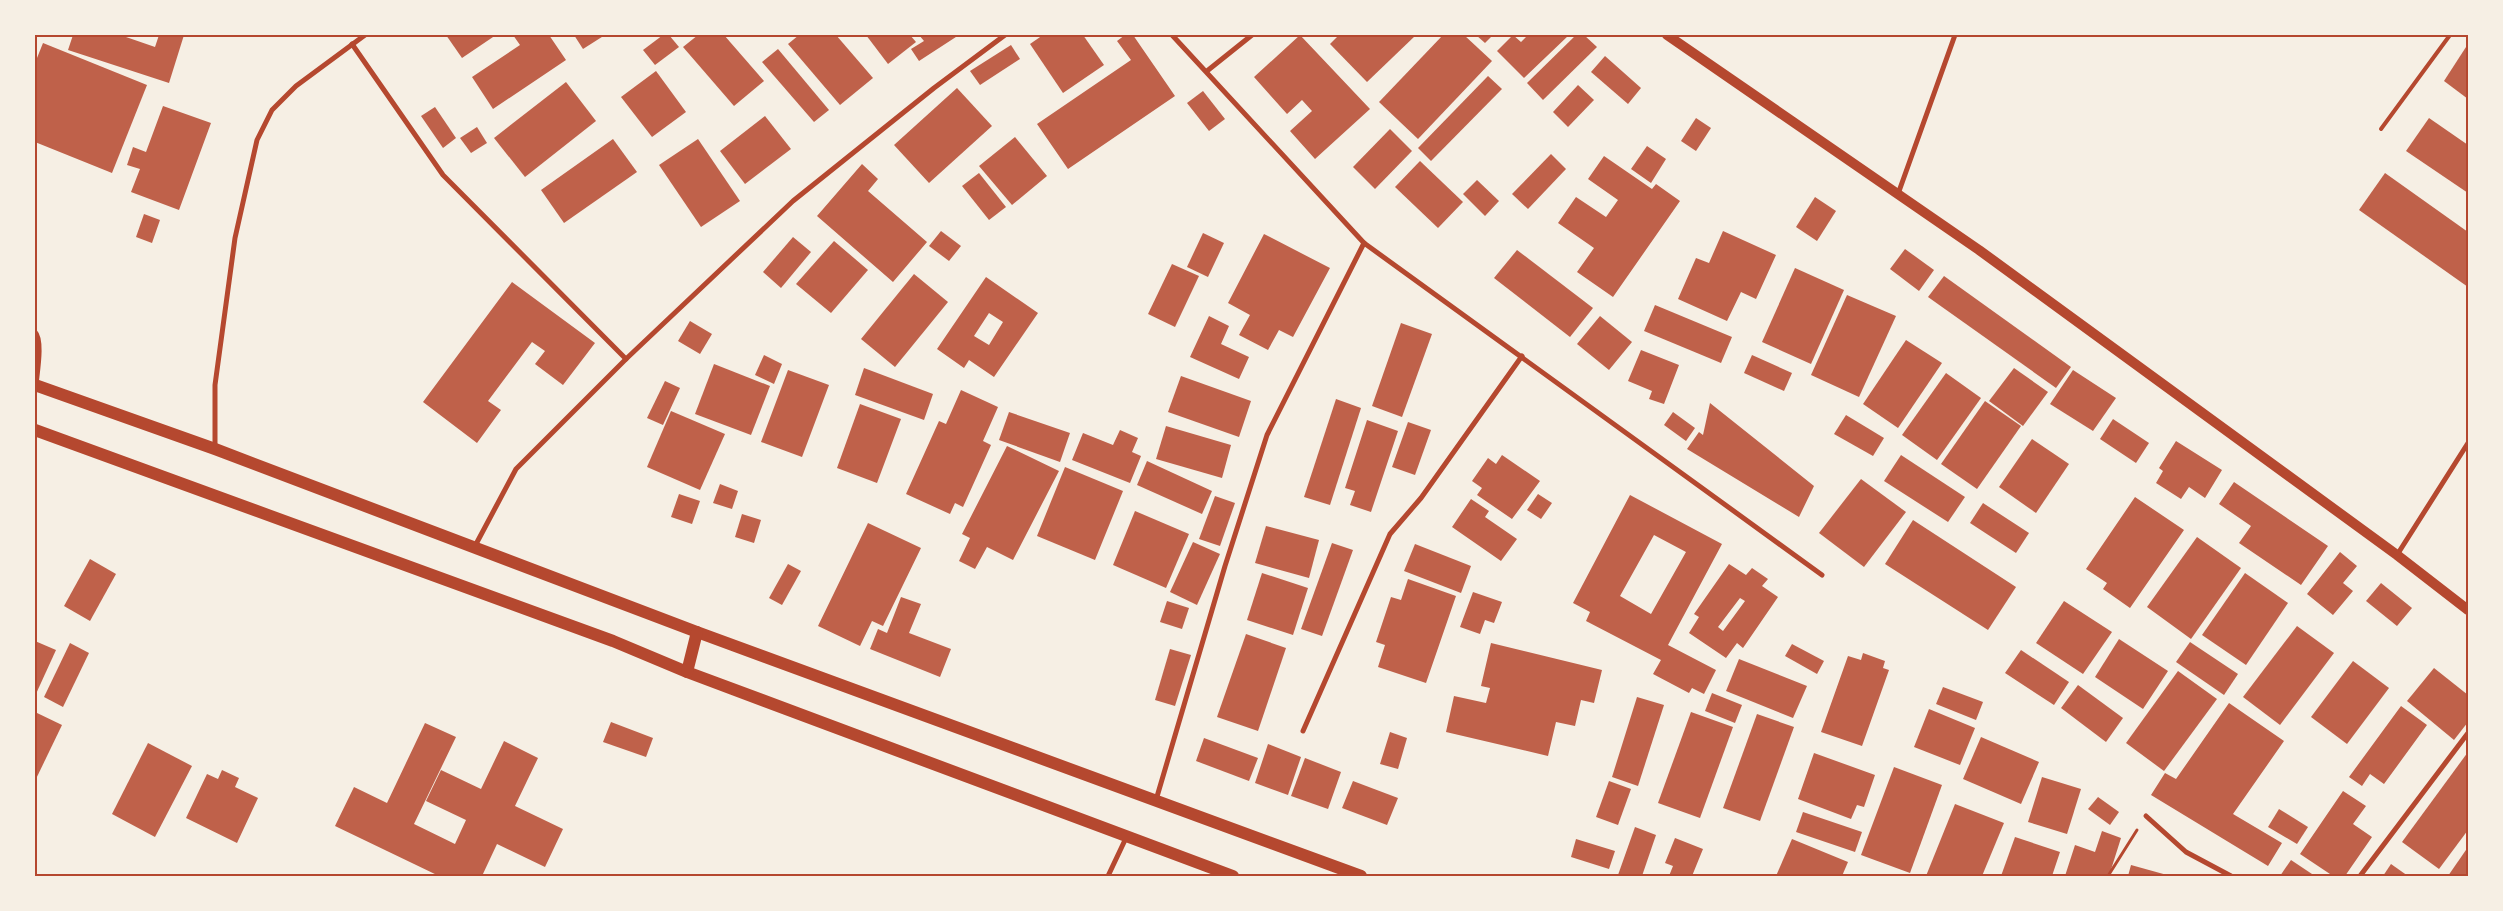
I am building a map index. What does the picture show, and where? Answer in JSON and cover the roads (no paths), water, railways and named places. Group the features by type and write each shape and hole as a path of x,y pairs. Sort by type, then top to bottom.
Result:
{"main road":[{"path":"1667,35 1979,250 2397,555 2468,610"},
{"path":"36,385 216,449 697,632 1155,802 1361,876"},
{"path":"35,430 613,641 687,672 1233,876"},
{"path":"687,672 697,632"}],"street":[{"path":"216,449 217,375 235,238 257,140 272,110 296,86 365,35"},
{"path":"474,548 516,469 626,359 793,201 934,88 1005,35"},
{"path":"1172,35 1364,244 1522,356 1822,575"},
{"path":"1207,71 1252,35"},
{"path":"1898,194 1955,35"},
{"path":"352,44 443,175 626,359"},
{"path":"1155,802 1225,566 1267,434 1364,244"},
{"path":"35,332 38,335 39,348 36,385"},
{"path":"1303,731 1390,534 1420,498 1522,356"},
{"path":"2397,555 2468,443"},
{"path":"2360,876 2468,733"},
{"path":"2146,816 2186,852 2231,876"},
{"path":"1108,876 1126,837"}],"lane":[{"path":"2381,129 2450,35"}]}
